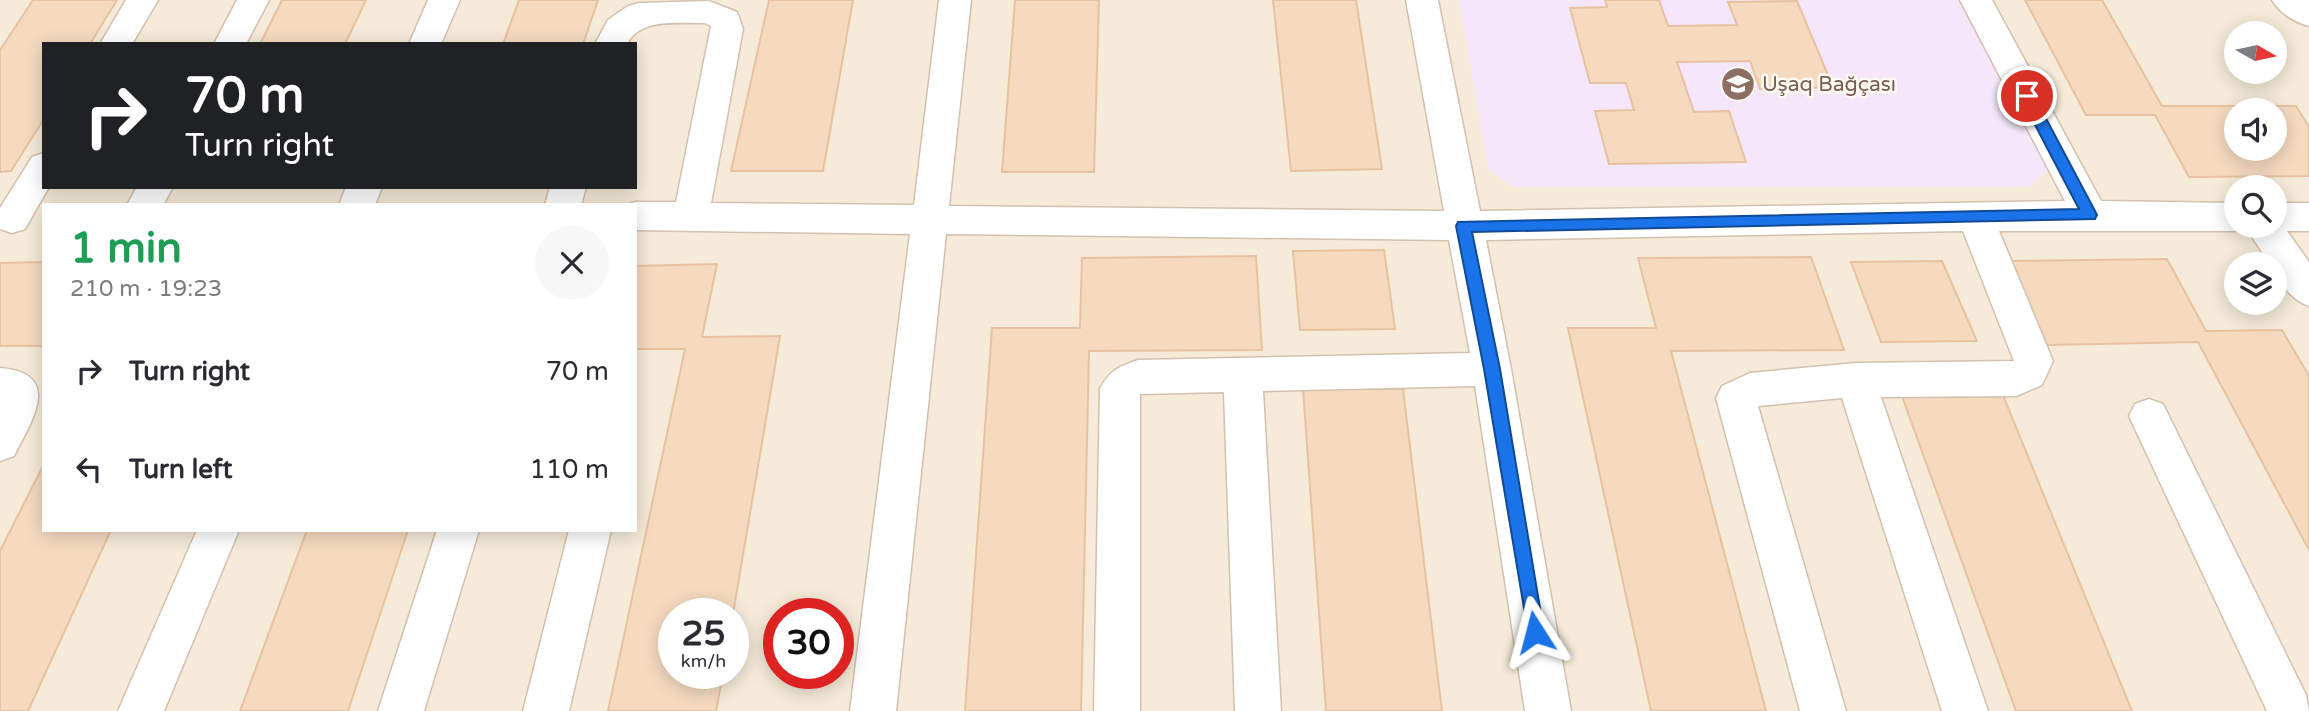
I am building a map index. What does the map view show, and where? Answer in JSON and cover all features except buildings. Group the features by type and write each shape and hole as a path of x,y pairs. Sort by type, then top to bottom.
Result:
{"street":[{"path":"117,42 142,0"},
{"path":"231,42 253,0"},
{"path":"426,42 444,0"},
{"path":"873,711 955,0"},
{"path":"1422,0 1492,369 1548,711"},
{"path":"1976,0 2090,215"},
{"path":"2288,0 2309,15"},
{"path":"612,42 619,28 639,14 709,12 726,20 727,29 691,216"},
{"path":"19,219 42,170"},
{"path":"637,216 1463,226 2090,215 2224,217"},
{"path":"1823,711 1736,398 1751,390 1856,380 2016,379 2028,373 2034,361 1975,217"},
{"path":"2271,238 2309,291"},
{"path":"1117,711 1121,389 1126,381 1138,377 1492,369"},
{"path":"1242,376 1258,711"},
{"path":"1856,380 1965,711"},
{"path":"0,385 12,386 19,392 19,408 0,443"},
{"path":"2148,416 2290,711"},
{"path":"141,711 217,532"},
{"path":"401,711 456,532"},
{"path":"546,711 590,532"}],"shaded area":[{"path":"0,0 2309,0 2309,711 0,711"},
{"name":"Uşaq Bağçası","path":"1459,0 1960,0 2048,171 2029,187 1513,187 1488,169"}],"place":[{"name":"Uşaq Bağçası","path":"1738,84"}],"route":[{"path":"1535,632 1492,369 1463,226 2090,215 2027,96"}]}
